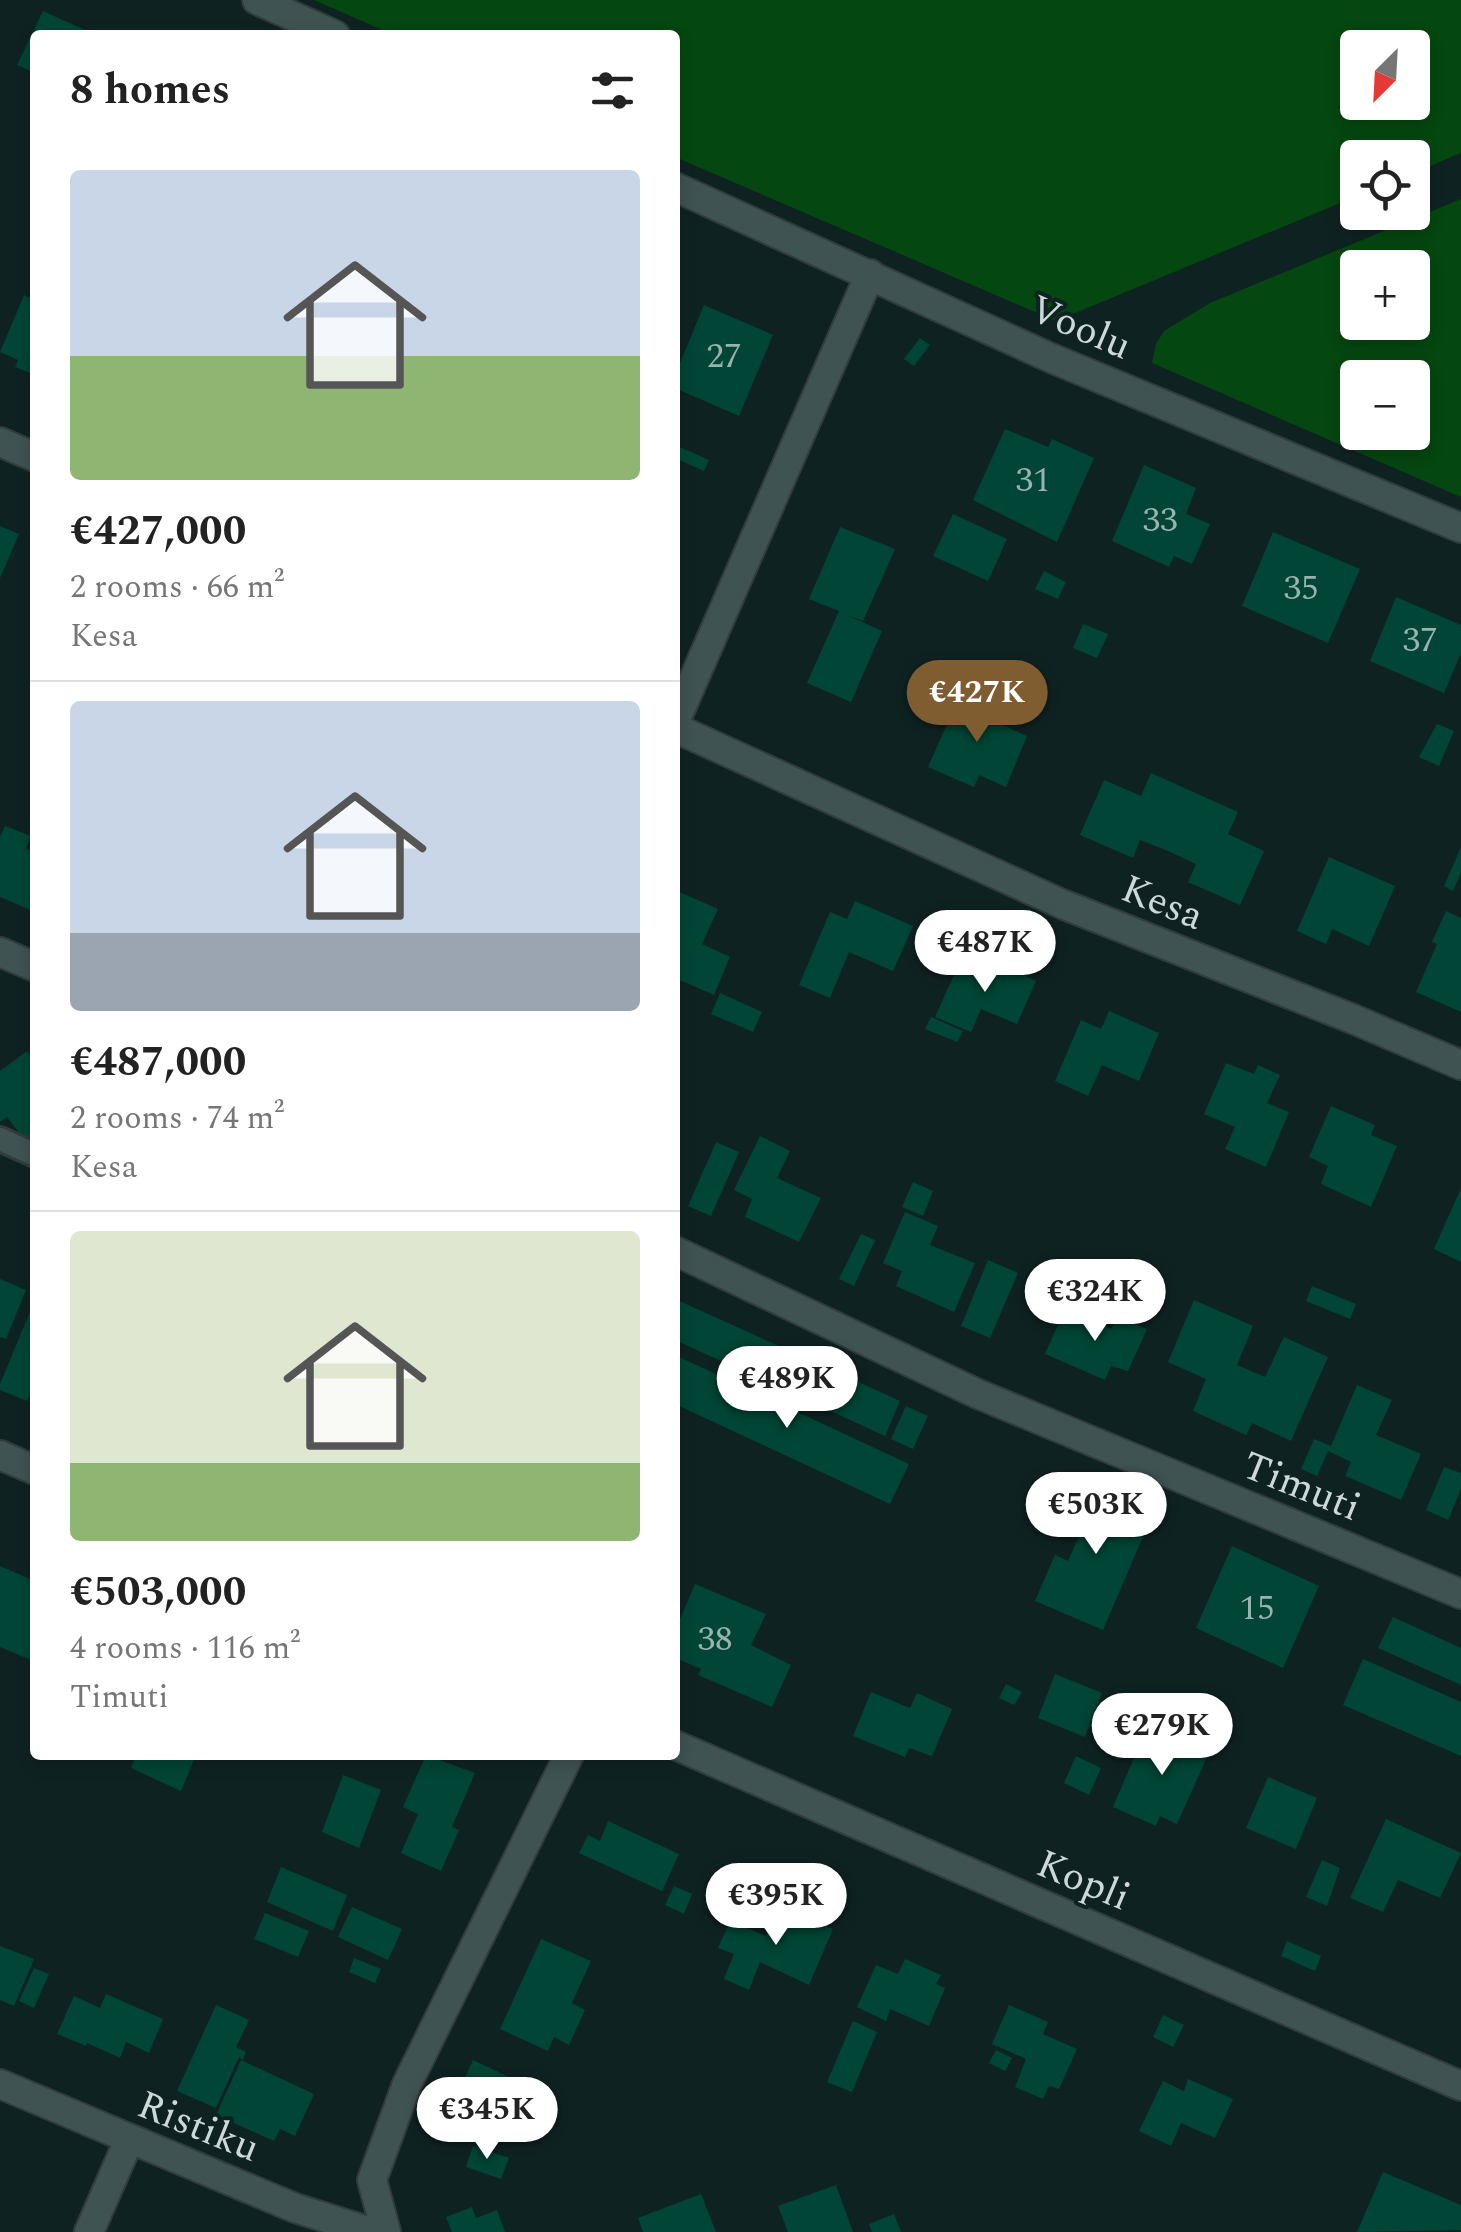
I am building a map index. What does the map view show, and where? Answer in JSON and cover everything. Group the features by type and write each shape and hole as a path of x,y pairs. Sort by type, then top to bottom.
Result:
{"street":[{"path":"257,0 325,30"},
{"name":"Voolu","path":"680,189 1051,358 1461,528"},
{"path":"680,713 870,274"},
{"path":"0,442 30,455"},
{"name":"Kesa","path":"680,727 1062,904 1461,1065"},
{"path":"0,952 30,965"},
{"name":"Timuti","path":"680,1253 978,1394 1461,1594"},
{"path":"0,1455 30,1468"},
{"name":"Kopli","path":"680,1747 1461,2086"},
{"path":"386,2232 372,2180 406,2084 567,1760"},
{"name":"Ristiku","path":"0,2084 295,2208 371,2232"},
{"path":"89,2232 129,2140"}],"lane":[{"path":"0,1140 30,1153"}],"green space":[{"path":"314,0 1461,0 1461,153 1430,166 1430,140 1340,140 1340,203 1056,321 680,159 680,30 383,30"},
{"path":"1461,199 1461,497 1353,450 1430,450 1430,360 1340,360 1340,445 1152,363 1164,331 1210,303 1386,230 1430,230 1430,212"}],"building":[{"path":"43,11 85,30 34,30"},
{"path":"30,38 30,71 17,65"},
{"path":"24,295 30,298 30,373 15,367 18,360 0,352"},
{"path":"704,305 773,335 739,416 680,390 680,363"},
{"path":"920,338 930,345 914,366 904,359"},
{"path":"1005,429 1048,447 1052,439 1094,458 1057,542 973,500"},
{"path":"680,447 709,460 704,471 680,460"},
{"path":"1144,465 1196,488 1186,514 1210,524 1192,564 1174,556 1169,567 1112,541"},
{"path":"953,514 1007,539 988,581 933,556"},
{"path":"0,526 19,534 0,578"},
{"path":"840,527 895,549 863,621 847,615 882,631 851,702 807,683 839,611 809,599"},
{"path":"1273,532 1360,569 1328,643 1242,606"},
{"path":"1044,571 1066,582 1058,599 1035,589"},
{"path":"1396,597 1461,625 1461,653 1444,693 1370,661"},
{"path":"1083,624 1108,634 1097,658 1073,648"},
{"path":"960,695 1006,714 1000,724 1027,736 1006,787 979,775 974,787 928,767"},
{"path":"1437,724 1454,731 1439,766 1419,757"},
{"path":"1151,773 1238,812 1228,834 1264,851 1240,905 1188,882 1196,864 1168,851 1140,840 1133,858 1080,835 1104,780 1141,796"},
{"path":"5,826 30,836 26,849 30,851 30,910 0,897 0,837"},
{"path":"1461,847 1461,872 1453,891 1444,886"},
{"path":"1329,857 1395,886 1369,946 1332,929 1326,944 1297,931"},
{"path":"680,892 718,909 702,944 730,957 714,995 680,980"},
{"path":"855,901 913,926 893,971 849,952 830,998 799,985 830,912 847,919"},
{"path":"1446,911 1461,918 1461,1012 1416,992 1437,944 1432,942"},
{"path":"986,957 1036,981 1017,1024 981,1009 971,1032 935,1017 958,966 978,974"},
{"path":"720,993 762,1012 753,1032 711,1014"},
{"path":"1109,1011 1159,1033 1139,1081 1102,1065 1088,1096 1055,1081 1081,1020 1101,1029"},
{"path":"931,1017 963,1031 957,1042 925,1029"},
{"path":"27,1051 30,1055 30,1147 7,1117 0,1122 0,1071"},
{"path":"1226,1063 1254,1074 1258,1065 1280,1075 1267,1103 1289,1112 1266,1167 1225,1149 1235,1127 1204,1114"},
{"path":"1331,1106 1375,1125 1371,1135 1397,1146 1371,1207 1321,1184 1328,1166 1309,1157"},
{"path":"760,1136 790,1151 777,1178 821,1198 799,1242 745,1217 752,1199 734,1190"},
{"path":"716,1142 739,1152 711,1216 688,1206"},
{"path":"913,1182 933,1191 923,1216 902,1207"},
{"path":"1461,1188 1461,1262 1434,1249"},
{"path":"905,1212 938,1226 930,1245 975,1263 954,1312 896,1286 902,1271 883,1263"},
{"path":"861,1234 875,1240 854,1286 839,1279"},
{"path":"988,1260 1018,1273 990,1338 961,1326"},
{"path":"0,1279 26,1290 6,1339 0,1337"},
{"path":"1312,1286 1356,1304 1350,1319 1306,1301"},
{"path":"1194,1300 1253,1326 1237,1365 1265,1377 1284,1337 1328,1357 1291,1441 1252,1423 1246,1435 1193,1411 1206,1379 1168,1362"},
{"path":"680,1301 900,1401 885,1436 680,1342"},
{"path":"1065,1309 1111,1329 1117,1317 1147,1329 1128,1371 1111,1366 1105,1380 1045,1354"},
{"path":"30,1312 27,1401 0,1390"},
{"path":"680,1357 909,1464 890,1504 680,1406"},
{"path":"1357,1385 1392,1400 1376,1435 1421,1454 1401,1500 1345,1476 1351,1462 1328,1451 1317,1476 1301,1469 1314,1439 1331,1446"},
{"path":"906,1406 928,1416 913,1449 891,1439"},
{"path":"1444,1467 1461,1473 1461,1489 1448,1520 1426,1510"},
{"path":"1087,1482 1154,1511 1103,1630 1035,1601 1055,1555 1068,1561 1080,1534 1067,1528"},
{"path":"1232,1546 1319,1586 1283,1668 1196,1628"},
{"path":"0,1566 30,1579 30,1660 0,1647"},
{"path":"695,1584 766,1614 751,1645 791,1665 772,1707 698,1675 701,1669 680,1660 680,1619"},
{"path":"1393,1617 1461,1648 1461,1685 1378,1648"},
{"path":"1363,1659 1461,1702 1461,1756 1343,1705"},
{"path":"1055,1674 1102,1693 1085,1737 1038,1718"},
{"path":"1006,1684 1022,1692 1014,1705 999,1698"},
{"path":"871,1692 910,1708 917,1693 952,1709 932,1756 909,1748 905,1757 853,1736"},
{"path":"1162,1726 1211,1748 1177,1824 1160,1816 1156,1826 1113,1807 1139,1746 1151,1752"},
{"path":"1076,1756 1101,1768 1089,1795 1064,1783"},
{"path":"134,1760 194,1760 181,1791 131,1768"},
{"path":"424,1760 440,1760 475,1773 452,1827 459,1830 441,1871 401,1853 418,1814 403,1807"},
{"path":"343,1775 381,1790 359,1848 322,1832"},
{"path":"1268,1777 1317,1798 1296,1849 1246,1828"},
{"path":"1386,1819 1461,1853 1440,1898 1398,1880 1383,1912 1350,1898"},
{"path":"608,1821 679,1854 662,1891 579,1853 588,1835 600,1841"},
{"path":"1322,1860 1340,1868 1327,1906 1306,1897"},
{"path":"281,1867 347,1895 333,1931 267,1902"},
{"path":"674,1886 692,1894 684,1914 665,1905"},
{"path":"778,1905 833,1929 809,1985 760,1962 749,1990 724,1979 734,1954 718,1948 730,1921 766,1936"},
{"path":"352,1907 402,1929 388,1960 338,1937"},
{"path":"265,1913 309,1931 298,1957 254,1939"},
{"path":"541,1939 591,1961 572,2003 585,2010 569,2045 554,2037 548,2051 500,2029"},
{"path":"1287,1941 1321,1956 1315,1971 1281,1956"},
{"path":"0,1946 34,1959 14,2006 0,2000"},
{"path":"354,1958 381,1969 375,1983 349,1972"},
{"path":"905,1959 941,1975 936,1984 945,1988 929,2026 890,2009 886,2021 857,2007 876,1965 898,1974"},
{"path":"34,1968 49,1974 34,2008 19,2001"},
{"path":"106,1994 163,2019 149,2053 126,2042 120,2058 57,2034 74,1996 100,2008"},
{"path":"216,2005 249,2020 236,2047 246,2052 243,2060 239,2057 216,2108 177,2091"},
{"path":"1009,2005 1048,2022 1043,2034 1077,2049 1059,2089 1049,2086 1043,2099 1015,2087 1026,2059 992,2044"},
{"path":"1163,2015 1184,2025 1173,2047 1153,2037"},
{"path":"853,2021 877,2032 852,2092 827,2082"},
{"path":"996,2050 1012,2058 1005,2071 989,2063"},
{"path":"241,2060 314,2094 295,2136 280,2129 274,2141 216,2115"},
{"path":"473,2060 530,2087 505,2141 448,2114"},
{"path":"1188,2079 1233,2099 1215,2138 1181,2123 1171,2146 1139,2131 1163,2081 1184,2091"},
{"path":"473,2146 509,2158 501,2179 466,2167"},
{"path":"1383,2172 1461,2205 1461,2230 1357,2232"},
{"path":"836,2185 853,2232 788,2232 778,2206"},
{"path":"701,2194 716,2232 643,2232 638,2218"},
{"path":"472,2207 476,2218 497,2210 505,2232 452,2232 446,2217"},
{"path":"894,2214 901,2232 872,2232 869,2224"}]}
